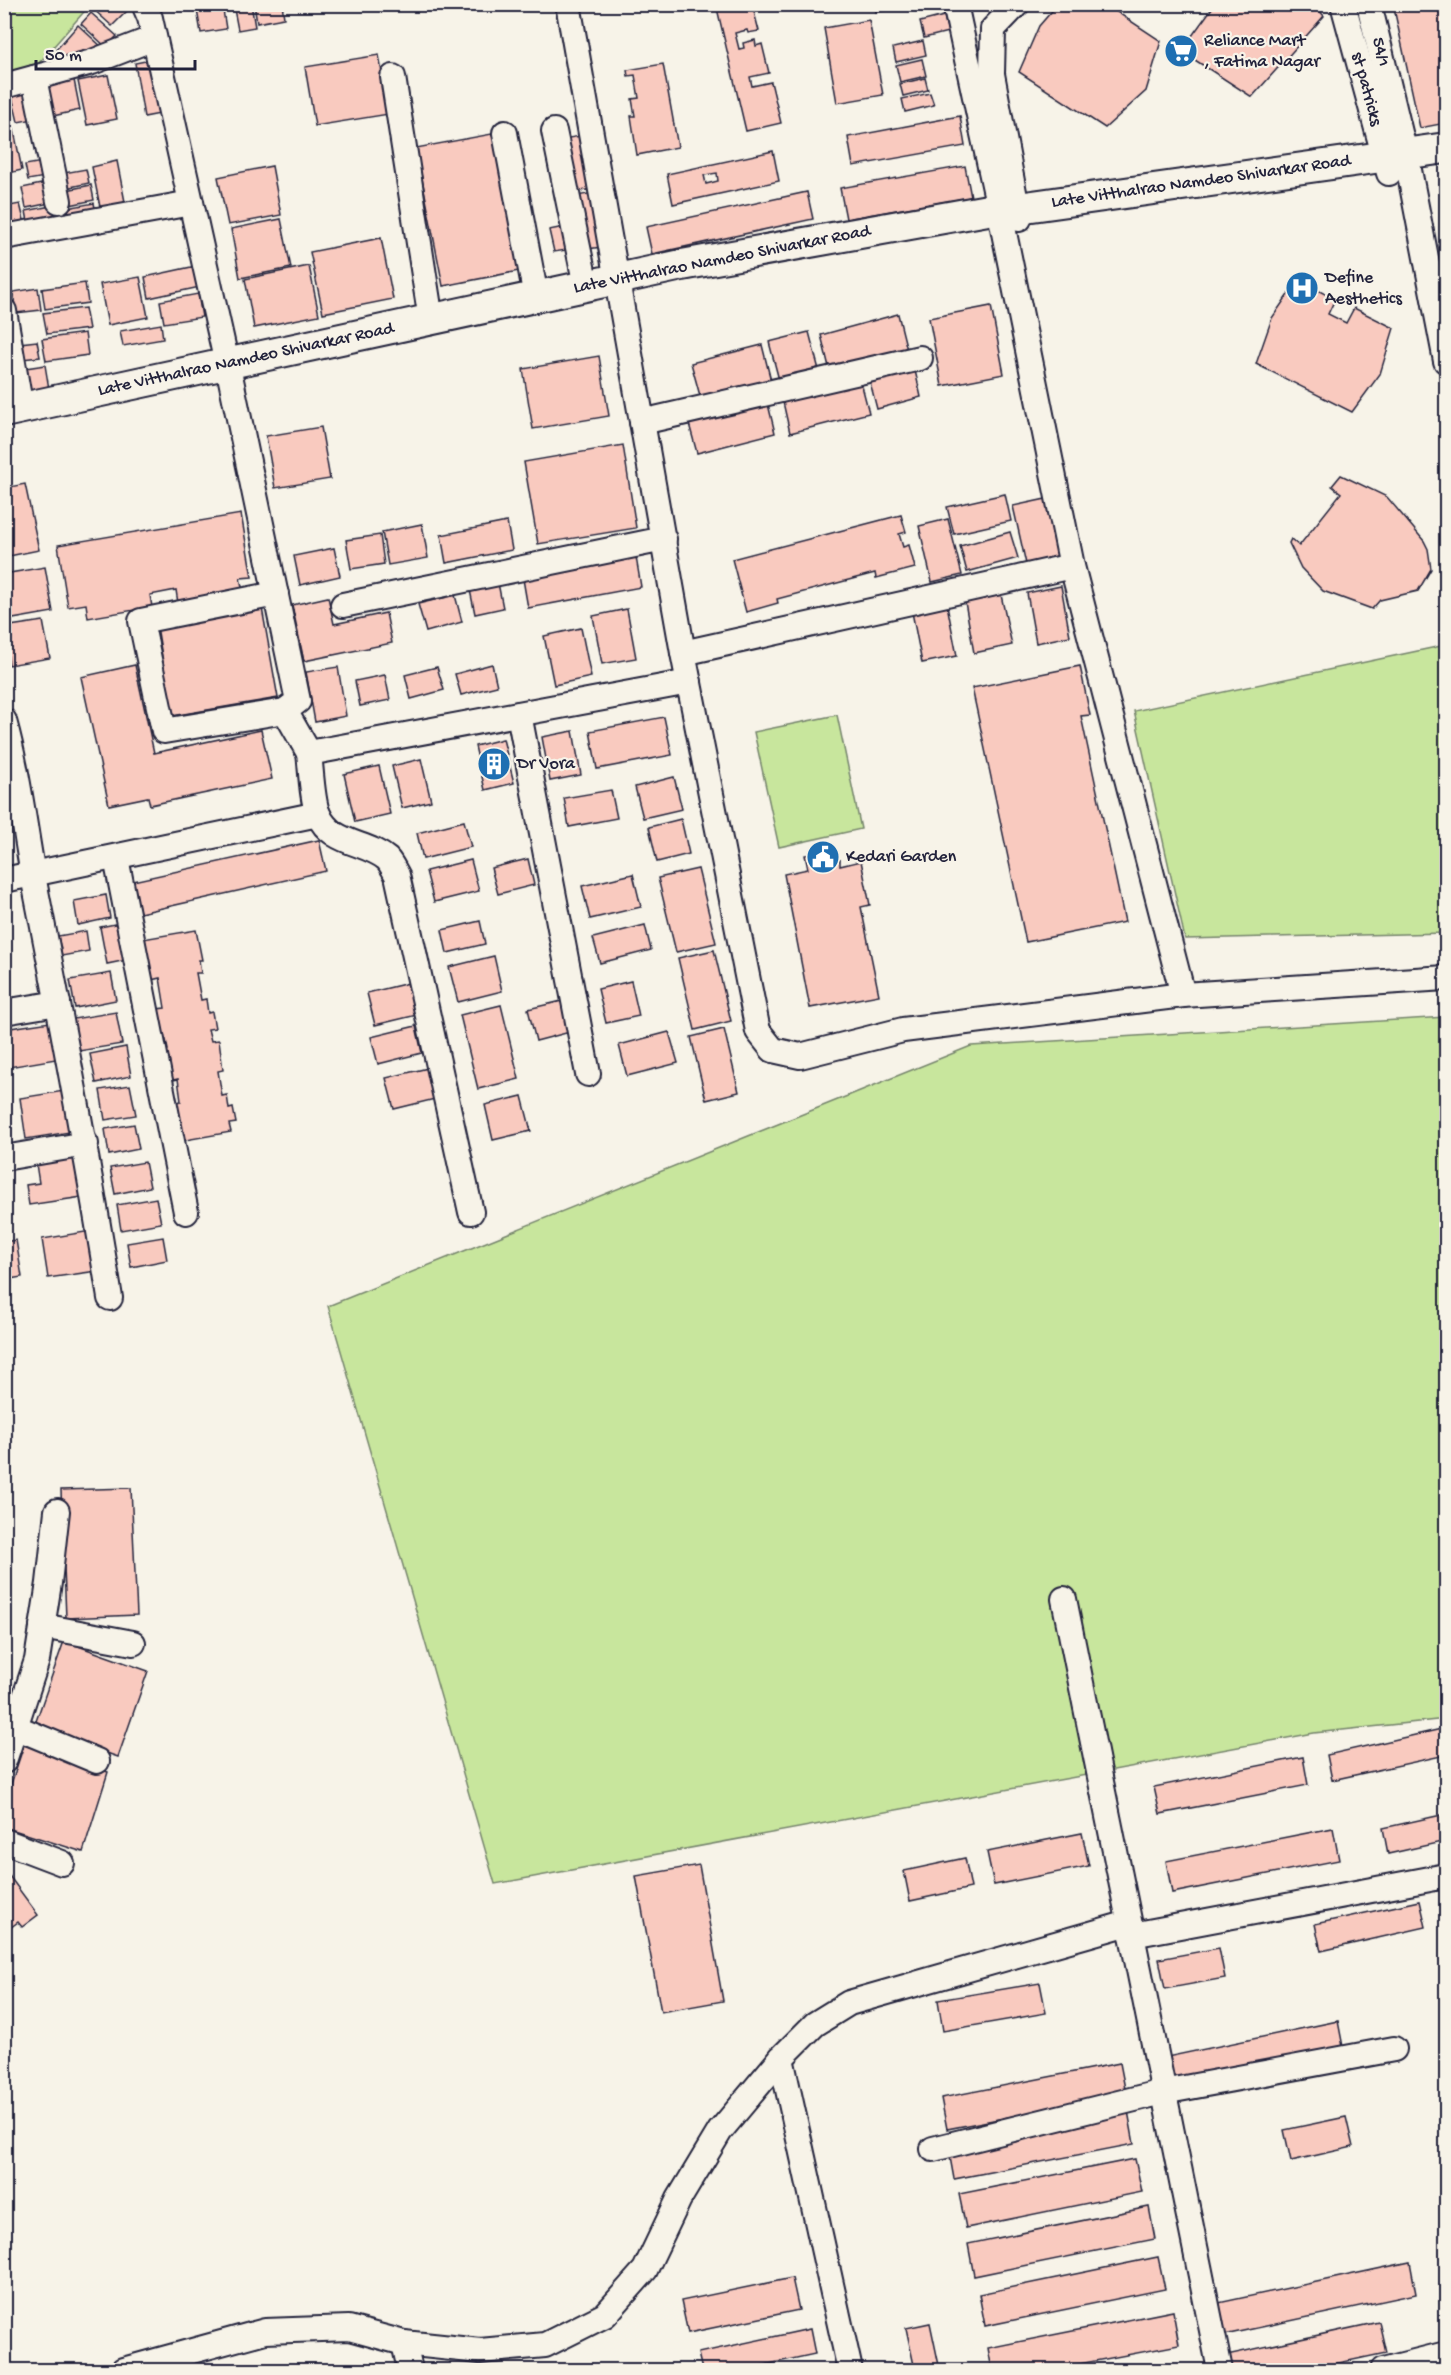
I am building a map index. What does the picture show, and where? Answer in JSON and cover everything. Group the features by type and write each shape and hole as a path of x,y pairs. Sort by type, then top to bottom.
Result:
{"main road":[{"name":"Late Vitthalrao Namdeo Shivarkar Road","path":"1396,163 1446,148"},
{"name":"Late Vitthalrao Namdeo Shivarkar Road","path":"10,416 618,289 1010,214 1396,163 1446,164"},
{"name":"Late Vitthalrao Namdeo Shivarkar Road","path":"229,372 431,320 586,286 618,289"}],"street":[{"path":"144,4 192,203 256,499 276,594 297,701 285,711 164,731 141,621 276,594"},
{"path":"568,4 683,653 758,1031 773,1050 800,1056 903,1029 1184,995 1446,978"},
{"path":"955,4 1010,214"},
{"path":"1017,4 993,28 992,75 1010,214 1072,566 1184,995"},
{"name":"st patricks","path":"1343,4 1396,163"},
{"name":"54/1","path":"1369,4 1396,163"},
{"path":"4,86 92,62 154,38"},
{"path":"393,77 431,320"},
{"path":"34,78 58,201"},
{"path":"554,131 586,286"},
{"path":"506,133 536,297"},
{"path":"1396,163 1440,290 1446,362"},
{"path":"4,237 192,203"},
{"path":"4,311 10,416"},
{"path":"642,422 920,358"},
{"path":"343,605 664,539"},
{"path":"683,653 1072,566"},
{"path":"309,753 689,682"},
{"path":"285,711 309,753 318,814 330,831 349,843 372,850 388,860 397,875 471,1212"},
{"path":"519,714 588,1074"},
{"path":"4,721 86,1144 110,1298"},
{"path":"4,880 33,876 318,814"},
{"path":"116,858 186,1212"},
{"path":"4,1012 58,1003"},
{"path":"4,1158 86,1144"},
{"path":"4,1761 37,1660 57,1511"},
{"path":"1064,1599 1220,2370"},
{"path":"42,1626 133,1643"},
{"path":"15,1727 97,1761"},
{"path":"4,1841 62,1863"},
{"path":"123,2370 265,2331 349,2328 404,2343 480,2351 545,2345 605,2315 645,2270 679,2199 720,2131 781,2058 815,2024 849,2003 1131,1929 1446,1876"},
{"path":"933,2149 1163,2092 1394,2049"},
{"path":"781,2058 850,2370"},
{"path":"404,2343 410,2370"},
{"path":"1383,2370 1446,2354"}],"green space":[{"path":"5,5 90,5 32,71 5,80"},
{"path":"1446,645 1446,933 1185,939 1134,711"},
{"path":"837,715 861,829 779,847 754,732"},
{"path":"1446,1017 1446,1719 1314,1733 495,1884 328,1306 971,1046"}],"building":[{"path":"95,4 130,4 132,6 112,26 92,8"},
{"path":"196,4 222,4 226,29 201,33"},
{"path":"233,4 251,4 255,27 238,30"},
{"path":"254,4 282,4 284,18 257,23"},
{"path":"716,4 752,4 759,31 748,33 747,30 735,33 739,49 744,48 743,43 755,40 756,46 762,44 769,73 750,77 752,86 771,82 781,123 746,131"},
{"path":"874,4 909,4 910,6 876,12"},
{"path":"1058,4 1105,4 1161,41 1146,91 1105,128 1019,72 1039,26"},
{"path":"1215,4 1314,4 1324,16 1252,97 1181,51"},
{"path":"1393,4 1446,4 1446,123 1420,128"},
{"path":"91,13 117,36 106,47 81,24"},
{"path":"944,16 948,32 924,38 920,22"},
{"path":"869,20 883,95 837,103 824,28"},
{"path":"78,25 104,49 56,69 47,60"},
{"path":"923,41 926,55 896,62 893,48"},
{"path":"379,55 389,114 315,126 305,67"},
{"path":"156,59 165,113 144,117 135,63"},
{"path":"922,59 926,76 900,82 896,65"},
{"path":"663,64 678,147 637,155 631,116 635,116 632,99 639,98 635,75 628,76 627,70"},
{"path":"108,75 117,119 87,125 78,81"},
{"path":"925,78 928,90 903,96 900,84"},
{"path":"74,80 80,110 53,116 47,86"},
{"path":"33,87 39,118 18,122 11,92"},
{"path":"4,91 6,91 22,170 4,174"},
{"path":"930,93 934,105 905,112 902,99"},
{"path":"960,116 965,146 853,166 848,137"},
{"path":"497,133 524,270 443,286 416,148"},
{"path":"587,135 596,188 571,193 562,139"},
{"path":"773,151 779,181 673,204 667,174","holes":["717,173 718,181 706,184 704,175"]},
{"path":"48,161 51,176 28,180 25,165"},
{"path":"117,161 126,207 101,212 92,167"},
{"path":"272,166 281,215 228,225 218,177"},
{"path":"965,166 971,197 846,219 840,188"},
{"path":"86,169 89,183 61,189 58,174"},
{"path":"51,182 55,202 26,208 22,188"},
{"path":"91,185 94,200 65,206 62,191"},
{"path":"599,192 609,246 580,250 571,197"},
{"path":"807,192 813,219 652,254 646,227"},
{"path":"94,203 97,218 70,223 67,208"},
{"path":"20,204 25,224 4,228 4,207"},
{"path":"56,205 60,226 30,232 26,211"},
{"path":"281,219 291,268 240,278 231,229"},
{"path":"569,226 573,249 554,252 549,230"},
{"path":"381,238 393,299 323,313 310,252"},
{"path":"196,266 200,287 149,298 145,277"},
{"path":"309,266 319,315 254,328 245,279"},
{"path":"140,277 148,317 108,325 100,284"},
{"path":"1298,280 1335,299 1328,314 1346,323 1354,308 1394,328 1380,374 1352,412 1256,364 1272,318"},
{"path":"85,283 88,303 45,309 42,289"},
{"path":"38,288 41,310 16,313 13,292"},
{"path":"198,294 202,317 164,323 160,301"},
{"path":"991,306 1004,374 942,386 929,318"},
{"path":"85,308 89,329 47,334 43,313"},
{"path":"898,314 907,350 830,371 821,335"},
{"path":"161,324 163,339 123,346 120,331"},
{"path":"809,332 819,370 779,380 769,342"},
{"path":"85,333 88,355 46,361 42,339"},
{"path":"37,341 40,357 22,359 20,343"},
{"path":"762,345 772,385 702,403 691,363"},
{"path":"599,356 609,416 533,429 523,369"},
{"path":"45,365 50,395 30,397 26,368"},
{"path":"914,366 921,397 877,409 869,378"},
{"path":"861,382 869,413 790,433 783,402"},
{"path":"767,400 775,433 697,453 688,420"},
{"path":"321,427 330,479 275,488 266,436"},
{"path":"623,445 636,528 538,544 524,462"},
{"path":"1341,475 1387,497 1424,541 1428,549 1431,569 1418,591 1380,600 1372,609 1323,591 1301,568 1289,543 1291,539 1299,546 1341,493 1332,486"},
{"path":"25,484 39,550 4,557 4,488"},
{"path":"1005,494 1011,521 954,534 947,507"},
{"path":"1046,499 1058,557 1026,564 1013,506"},
{"path":"241,514 252,577 240,578 243,591 178,603 176,590 150,595 152,607 88,618 86,604 68,607 58,545"},
{"path":"901,515 906,532 899,534 903,547 909,545 915,568 876,578 875,573 777,599 778,603 746,612 732,559"},
{"path":"948,519 962,575 932,582 919,526"},
{"path":"507,522 512,550 446,563 441,535"},
{"path":"422,524 428,558 388,565 382,532"},
{"path":"1010,532 1018,558 967,572 960,546"},
{"path":"380,535 384,564 351,569 346,540"},
{"path":"334,548 340,576 300,585 294,556"},
{"path":"636,557 641,587 528,608 523,579"},
{"path":"45,567 53,612 7,620 4,574"},
{"path":"498,583 503,608 475,614 470,590"},
{"path":"1061,586 1070,636 1036,643 1027,593"},
{"path":"455,595 462,622 426,632 418,604"},
{"path":"1001,595 1012,645 974,653 965,602"},
{"path":"328,597 334,624 386,613 392,643 304,661 292,605"},
{"path":"947,605 957,656 922,663 912,612"},
{"path":"262,608 278,698 172,716 157,626"},
{"path":"627,609 636,658 602,664 593,616"},
{"path":"43,621 50,658 9,665 4,627"},
{"path":"581,628 591,677 554,685 544,636"},
{"path":"492,664 497,686 461,695 455,674"},
{"path":"135,665 154,753 261,730 272,779 150,805 148,797 109,805 81,677"},
{"path":"1080,666 1090,715 1081,716 1125,922 1026,942 972,688"},
{"path":"338,667 346,716 315,722 306,672"},
{"path":"437,667 444,690 411,699 405,675"},
{"path":"385,675 390,700 360,706 355,681"},
{"path":"664,717 672,755 597,769 590,731"},
{"path":"573,731 581,775 550,781 542,737"},
{"name":"Dr Vora","path":"503,739 514,783 485,790 475,746"},
{"path":"421,759 431,801 402,808 392,766"},
{"path":"379,766 390,814 355,822 344,774"},
{"path":"674,777 682,809 643,818 635,787"},
{"path":"611,790 617,818 569,827 564,798"},
{"path":"681,819 689,854 657,862 649,827"},
{"path":"464,821 471,847 423,859 417,833"},
{"path":"319,840 326,871 140,913 133,881"},
{"path":"821,852 824,863 840,860 840,866 861,861 870,905 861,907 879,995 810,1008 784,874 808,869 805,855"},
{"path":"528,859 534,885 498,894 491,868"},
{"path":"471,860 479,891 434,902 426,871"},
{"path":"698,869 716,943 676,952 658,878"},
{"path":"633,874 641,907 590,919 582,886"},
{"path":"106,895 110,918 78,925 74,901"},
{"path":"480,921 485,944 447,953 442,930"},
{"path":"120,923 127,960 107,964 100,927"},
{"path":"645,925 651,950 600,963 593,938"},
{"path":"196,930 202,960 199,960 201,973 196,973 201,1000 206,999 208,1013 212,1012 215,1028 208,1029 211,1041 219,1040 223,1070 218,1071 222,1096 227,1095 229,1109 233,1108 236,1123 229,1124 231,1132 180,1141 173,1103 181,1101 178,1079 169,1081 164,1051 168,1050 166,1040 162,1041 157,1009 165,1008 160,978 151,980 137,940"},
{"path":"86,931 89,951 62,956 58,936"},
{"path":"714,950 731,1021 695,1030 678,958"},
{"path":"494,956 502,991 458,1002 449,967"},
{"path":"111,973 116,1000 75,1008 70,980"},
{"path":"631,981 639,1016 606,1023 598,989"},
{"path":"409,983 417,1015 375,1025 367,993"},
{"path":"562,1001 570,1032 536,1041 528,1009"},
{"path":"501,1005 519,1079 478,1089 460,1015"},
{"path":"116,1012 122,1044 79,1051 73,1019"},
{"path":"50,1022 56,1059 9,1067 4,1029"},
{"path":"416,1026 422,1053 378,1064 371,1037"},
{"path":"724,1029 739,1092 706,1100 691,1037"},
{"path":"669,1032 678,1063 627,1076 619,1045"},
{"path":"126,1047 131,1076 96,1083 90,1054"},
{"path":"428,1068 435,1099 394,1109 386,1078"},
{"path":"130,1085 136,1115 105,1120 100,1090"},
{"path":"64,1091 70,1132 26,1139 20,1098"},
{"path":"522,1096 531,1131 493,1140 485,1105"},
{"path":"134,1124 139,1149 109,1155 105,1129"},
{"path":"75,1158 82,1197 29,1205 26,1185 39,1183 36,1164"},
{"path":"145,1162 150,1187 115,1194 110,1168"},
{"path":"156,1198 161,1223 121,1230 117,1205"},
{"path":"91,1231 97,1271 48,1278 42,1239"},
{"path":"163,1237 167,1260 131,1267 127,1243"},
{"path":"16,1240 22,1277 4,1280 4,1242"},
{"path":"131,1488 137,1615 66,1618 61,1490"},
{"path":"64,1641 148,1671 118,1757 34,1727"},
{"path":"1446,1728 1446,1755 1332,1780 1327,1755"},
{"path":"24,1745 108,1772 83,1852 4,1827 4,1805"},
{"path":"1303,1757 1308,1785 1160,1814 1154,1787"},
{"path":"1446,1814 1446,1841 1388,1854 1383,1828"},
{"path":"1333,1828 1339,1860 1172,1893 1166,1861"},
{"path":"1082,1833 1089,1866 994,1885 987,1852"},
{"path":"965,1858 971,1888 910,1901 904,1871"},
{"path":"699,1865 723,2001 661,2012 636,1876"},
{"path":"4,1869 38,1915 22,1927 18,1922 6,1931 10,1936 4,1940"},
{"path":"1420,1901 1426,1927 1321,1951 1315,1924"},
{"path":"1219,1948 1225,1978 1165,1989 1159,1959"},
{"path":"1040,1983 1046,2013 943,2031 938,2000"},
{"path":"1338,2021 1344,2052 1168,2088 1162,2058"},
{"path":"1120,2063 1126,2094 947,2129 941,2098"},
{"path":"1128,2111 1134,2144 954,2179 948,2146"},
{"path":"1346,2117 1353,2147 1291,2161 1284,2130"},
{"path":"1135,2159 1142,2192 966,2228 959,2194"},
{"path":"1149,2207 1155,2239 974,2276 968,2244"},
{"path":"1158,2257 1165,2289 985,2326 979,2294"},
{"path":"1410,2262 1416,2294 1215,2337 1209,2305"},
{"path":"792,2278 799,2310 688,2333 681,2301"},
{"path":"1443,2294 1446,2294 1446,2313"},
{"path":"1173,2311 1179,2345 1048,2370 992,2370 988,2348"},
{"path":"1379,2322 1386,2353 1306,2370 1226,2370 1222,2356"},
{"path":"930,2323 940,2370 915,2370 906,2328"},
{"path":"810,2329 815,2354 741,2370 702,2370 698,2353"},
{"path":"1180,2365 1181,2370 1151,2370"}],"place":[{"name":"Reliance Mart , Fatima Nagar","path":"1181,51"},
{"name":"Define Aesthetics","path":"1302,288"},
{"name":"Dr Vora","path":"494,764"},
{"name":"Kedari Garden","path":"823,857"}]}
